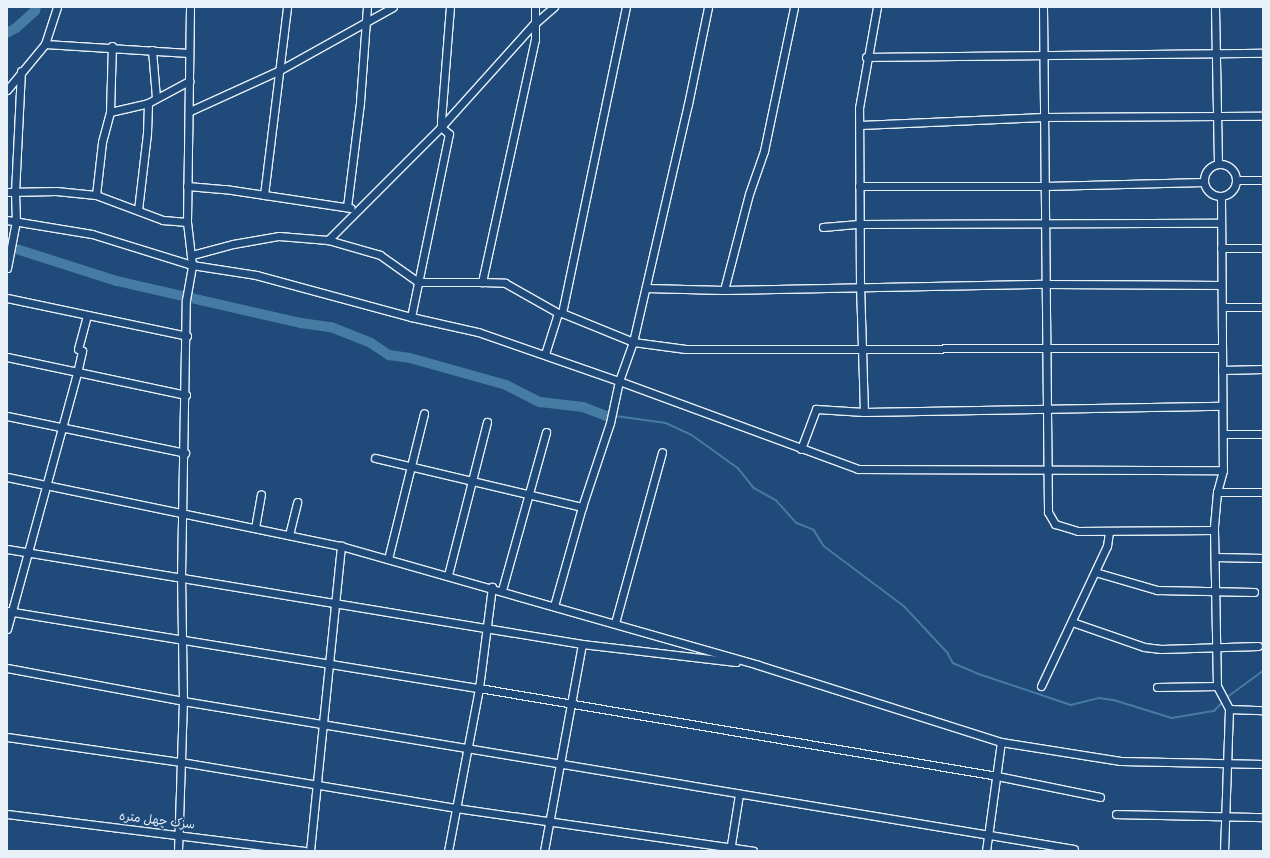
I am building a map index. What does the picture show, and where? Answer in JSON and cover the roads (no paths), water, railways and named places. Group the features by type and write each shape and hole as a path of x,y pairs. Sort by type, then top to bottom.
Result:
{"street":[{"path":"7,90 21,71 45,44 57,7"},
{"path":"178,851 183,701 181,577 185,453 187,336 186,300 192,265 187,222 190,111 190,7"},
{"path":"264,195 287,7"},
{"path":"347,207 360,102 367,7"},
{"path":"190,111 280,70 366,21 394,7"},
{"path":"411,317 449,134 442,127 450,7"},
{"path":"482,282 535,40 533,25 535,7"},
{"path":"328,240 442,127 533,25 554,7"},
{"path":"545,354 560,313 626,7"},
{"path":"554,606 582,507 610,423 619,381 633,342 708,7"},
{"path":"724,290 749,194 764,151 794,7"},
{"path":"864,412 858,186 860,125 859,108 866,57 877,7"},
{"path":"1043,7 1048,512 1055,524 1078,531 1214,530"},
{"path":"1215,7 1218,164"},
{"path":"45,44 112,46 189,53"},
{"path":"96,195 102,142 110,112 112,46"},
{"path":"152,50 156,98"},
{"path":"866,57 1263,53"},
{"path":"7,268 16,221 15,193 21,71"},
{"path":"110,112 148,103 189,81"},
{"path":"138,210 147,133 148,103"},
{"path":"860,125 1044,117 1263,116"},
{"path":"1218,164 1232,169 1236,180 1231,191 1220,196 1209,192 1204,182 1208,168 1218,164"},
{"path":"1236,180 1263,180"},
{"path":"858,186 1044,186 1204,182"},
{"path":"187,186 264,195 358,209"},
{"path":"7,192 56,191 96,195 163,220 187,222"},
{"path":"1220,196 1223,470 1216,492 1214,530 1217,686 1226,704 1227,763 1224,851"},
{"path":"7,220 92,234 192,265 256,275 411,317 478,332 545,354 858,469 1223,470"},
{"path":"823,226 859,224 1221,223"},
{"path":"192,256 233,244 280,236 328,240 380,255 418,282 505,283 560,313 633,342 686,349 1222,348"},
{"path":"1220,248 1263,248"},
{"path":"646,288 724,290 1046,284 1221,285"},
{"path":"7,298 187,336"},
{"path":"1222,307 1263,307"},
{"path":"7,629 9,612 47,486 77,373 82,351 78,349 87,316"},
{"path":"7,357 186,396"},
{"path":"1222,370 1263,370"},
{"path":"801,449 816,409 864,412 1222,406"},
{"path":"388,559 424,413"},
{"path":"7,416 185,453"},
{"path":"448,575 487,422"},
{"path":"502,590 546,432"},
{"path":"1222,434 1263,434"},
{"path":"615,623 662,452"},
{"path":"375,458 529,493 582,507"},
{"path":"7,477 341,546 492,587 758,665 1001,742 1121,761 1263,764"},
{"path":"1216,492 1263,492"},
{"path":"255,528 261,495"},
{"path":"289,535 297,502"},
{"path":"1041,686 1107,546 1109,531"},
{"path":"310,851 334,602 341,546"},
{"path":"7,549 582,644 758,665"},
{"path":"1215,557 1263,558"},
{"path":"1095,572 1157,590 1216,590 1254,592"},
{"path":"448,851 479,688 492,587"},
{"path":"9,612 183,638 479,688 997,776 1100,797"},
{"path":"1072,622 1144,647 1161,649 1258,646"},
{"path":"544,851 582,644"},
{"path":"7,668 183,701 1074,849"},
{"path":"1157,688 1217,686"},
{"path":"1226,704 1263,710"},
{"path":"7,737 181,762 456,808 730,849 753,851"},
{"path":"986,851 1001,742"},
{"path":"730,849 739,794"},
{"name":"سرک چهل متره","path":"7,814 179,834 305,851"},
{"path":"1116,814 1263,817"}],"waterway":[{"path":"7,33 16,28 35,11 36,7"},
{"path":"7,246 117,281 301,323 331,327 371,343 389,355 410,358 506,385 540,402 583,407 607,416"},
{"path":"616,416 666,423 692,435 738,468 754,488 776,500 797,523 814,530 824,546 904,606 948,653 953,663 976,673 1071,705 1099,698 1114,700 1172,718 1214,711 1222,703"},
{"path":"1226,698 1263,671"}]}
